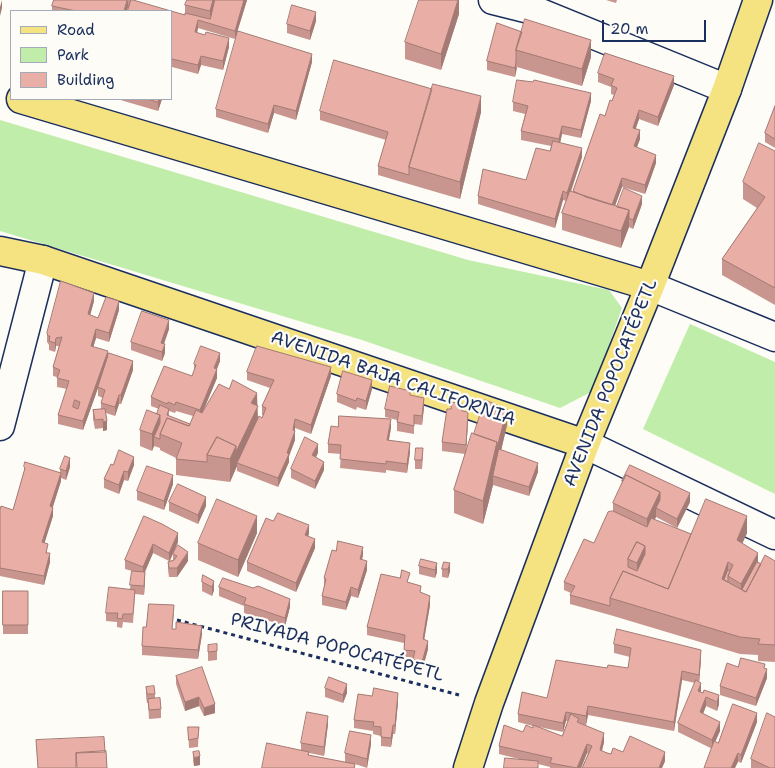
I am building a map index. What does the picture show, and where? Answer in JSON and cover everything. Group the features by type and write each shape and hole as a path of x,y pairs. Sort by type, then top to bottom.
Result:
{"main road":[{"name":"AVENIDA POPOCATÉPETL","path":"468,768 489,703 585,444 650,286 727,89 758,0"},
{"path":"24,100 650,286"},
{"name":"AVENIDA BAJA CALIFORNIA","path":"0,251 43,260 585,444"}],"street":[{"path":"493,0 533,10 727,89"},
{"path":"0,426 43,260"},
{"path":"650,286 775,337"},
{"name":"AVENIDA BAJA CALIFORNIA","path":"585,444 775,534"}],"path":[{"name":"PRIVADA POPOCATÉPETL","path":"177,620 489,703"}],"green space":[{"path":"0,120 468,260 609,290 622,308 593,391 560,408 362,340 0,231"},
{"path":"690,324 775,362 775,494 643,429"}],"building":[{"path":"54,0 127,0 124,10 71,10 52,6"},
{"path":"131,0 133,0 168,10 128,10"},
{"path":"187,0 213,0 210,11 185,5"},
{"path":"215,0 244,0 235,31 198,20 195,32 205,35 206,32 229,38 223,61 201,56 198,65 172,59 172,11 210,19"},
{"path":"419,0 458,0 441,54 405,42"},
{"path":"292,5 316,12 310,31 287,24"},
{"path":"525,19 591,40 582,69 516,50"},
{"path":"497,23 522,32 516,50 515,68 487,61"},
{"path":"238,31 312,54 296,111 274,105 268,124 216,109"},
{"path":"605,53 674,76 658,117 639,110 633,128 640,130 634,146 656,155 645,185 622,178 612,205 573,191 600,114 605,116 610,100 612,101 617,88 611,85 614,79 598,73"},
{"path":"334,60 432,89 409,167 409,175 378,166 388,132 320,111"},
{"path":"517,80 533,82 534,80 591,93 581,130 562,126 559,139 521,131 528,106 513,102"},
{"path":"433,84 481,96 460,182 409,167"},
{"path":"775,106 775,139 765,133"},
{"path":"553,141 582,148 567,193 563,191 555,219 478,196 483,169 526,180 536,148 550,151"},
{"path":"759,143 775,151 775,288 722,259 765,197 743,182"},
{"path":"624,188 642,196 633,220 629,218 629,210 617,207"},
{"path":"570,191 629,210 621,231 562,213"},
{"path":"61,281 94,293 88,314 98,318 106,297 119,301 109,333 96,329 91,346 108,351 83,421 58,415 69,381 57,378 60,370 53,367 62,337 56,338 55,343 49,341 50,336 47,333","holes":["75,400 80,402 78,409 73,407"]},
{"path":"142,311 169,320 161,343 165,344 162,352 131,342"},
{"path":"201,346 220,353 214,368 217,369 200,410 176,402 175,405 168,402 167,404 151,397 164,366 192,376 196,365 194,364"},
{"path":"257,346 331,367 311,425 295,419 293,430 295,431 287,453 289,454 278,478 237,463 259,416 262,418 266,408 262,406 274,380 247,372"},
{"path":"109,353 133,361 115,407 101,403 105,390 98,387"},
{"path":"343,371 372,380 366,401 357,398 356,401 337,394"},
{"path":"233,380 257,393 251,403 258,406 236,452 236,446 217,437 207,455 207,462 176,459 182,443 160,434 167,418 189,426 196,410 202,413 219,384 229,389"},
{"path":"390,386 410,391 410,395 424,398 422,416 414,415 414,426 397,422 399,412 385,409"},
{"path":"485,400 507,409 497,448 497,442 474,434"},
{"path":"451,402 463,404 462,411 468,412 466,445 442,442 447,409 451,409"},
{"path":"160,405 169,409 167,415 190,424 189,426 167,418 160,434 160,439 154,437 160,423 160,415 157,414"},
{"path":"105,409 107,421 103,422 103,419 95,420 93,410"},
{"path":"147,410 160,415 152,434 140,430"},
{"path":"339,416 391,419 387,440 410,443 407,464 386,461 386,464 340,459 341,445 328,444 331,426 338,427"},
{"path":"472,433 497,442 483,501 454,490"},
{"path":"217,437 236,446 230,459 207,455"},
{"path":"305,437 318,444 312,455 324,462 315,481 291,469"},
{"path":"416,448 423,448 422,460 415,460"},
{"path":"499,449 538,463 529,487 493,476"},
{"path":"119,450 134,457 128,472 124,471 119,485 104,479 111,464 113,465"},
{"path":"65,456 70,458 66,471 60,469"},
{"path":"25,462 61,473 50,506 53,508 42,542 48,544 46,553 50,553 44,576 0,568 0,510 1,506 13,510"},
{"path":"630,465 690,493 677,519 656,508 660,500 660,492 626,475 622,481"},
{"path":"147,466 173,475 164,501 137,491"},
{"path":"626,475 660,492 647,519 613,503"},
{"path":"178,484 206,497 198,515 169,502"},
{"path":"217,499 257,516 238,560 198,543"},
{"path":"706,499 747,516 737,540 758,553 741,584 728,576 733,565 728,562 722,579 746,592 765,555 775,561 775,645 758,644 760,639 740,637 610,598 623,571 668,589"},
{"path":"613,511 647,527 651,518 691,534 668,589 623,571 610,598 610,606 570,595 575,586 564,582 584,539 594,543 608,512","holes":["637,542 645,546 645,554 637,571 628,567 628,559"]},
{"path":"278,513 309,525 305,535 315,539 296,583 247,562 266,518 273,521"},
{"path":"144,516 178,533 169,553 153,544 143,567 125,560"},
{"path":"338,541 363,547 360,559 367,561 358,590 351,587 346,602 322,596 326,579 324,578 332,550 336,551"},
{"path":"637,542 645,546 637,563 628,559"},
{"path":"178,545 188,552 177,568 169,568 168,562 174,560 177,556 173,554"},
{"path":"421,559 437,563 435,570 419,566"},
{"path":"444,562 450,563 448,569 442,569"},
{"path":"757,562 761,564 746,592 742,590"},
{"path":"402,570 410,573 407,582 421,586 420,592 430,596 423,639 428,641 422,662 413,659 415,651 404,650 405,635 367,627 381,574 400,578"},
{"path":"728,570 730,571 728,582 724,580"},
{"path":"132,571 145,572 144,586 130,585"},
{"path":"203,575 214,581 212,587 202,582"},
{"path":"223,578 253,588 258,586 290,599 285,618 244,604 246,598 219,587"},
{"path":"109,587 135,590 133,614 123,614 122,619 117,618 118,613 106,613"},
{"path":"3,591 28,591 28,625 3,625"},
{"path":"149,604 174,605 172,629 176,629 176,622 202,626 198,650 142,646 143,627 146,627"},
{"path":"617,629 701,650 699,675 682,671 674,722 588,706 586,716 566,712 563,723 518,714 522,692 547,698 556,660 607,668 608,665 628,668 631,648 614,644"},
{"path":"217,644 217,651 208,652 208,645"},
{"path":"741,658 765,664 764,668 767,669 756,698 720,686 727,663 738,667"},
{"path":"202,667 215,704 204,708 199,697 185,702 176,676"},
{"path":"329,677 347,684 343,695 325,688"},
{"path":"696,680 701,683 698,691 703,693 704,690 719,695 717,702 706,697 700,712 720,722 712,740 678,723"},
{"path":"154,686 155,694 147,694 146,687"},
{"path":"374,688 398,693 395,725 393,725 391,738 381,737 381,727 373,726 374,722 354,720 358,694 372,696"},
{"path":"160,698 161,709 149,710 148,699"},
{"path":"733,704 757,713 741,755 738,753 731,768 704,768 714,741 718,743"},
{"path":"307,712 328,716 324,747 301,743"},
{"path":"767,713 775,717 775,768 770,768 751,759"},
{"path":"571,714 579,719 577,722 604,733 600,750 607,753 611,754 613,748 623,752 630,736 665,752 659,768 582,768 592,746 587,744 577,768 550,763 552,758 499,746 504,725 523,732 526,725 533,728 533,725 562,736"},
{"path":"188,727 199,727 198,738 189,740"},
{"path":"350,731 371,735 367,759 345,753"},
{"path":"104,737 105,752 76,753 76,768 38,768 36,740"},
{"path":"267,743 309,752 308,755 355,764 354,768 262,768"},
{"path":"106,751 107,768 77,768 76,753"},
{"path":"199,751 200,756 194,758 193,752"},
{"path":"505,758 538,761 538,768 504,768"}]}
